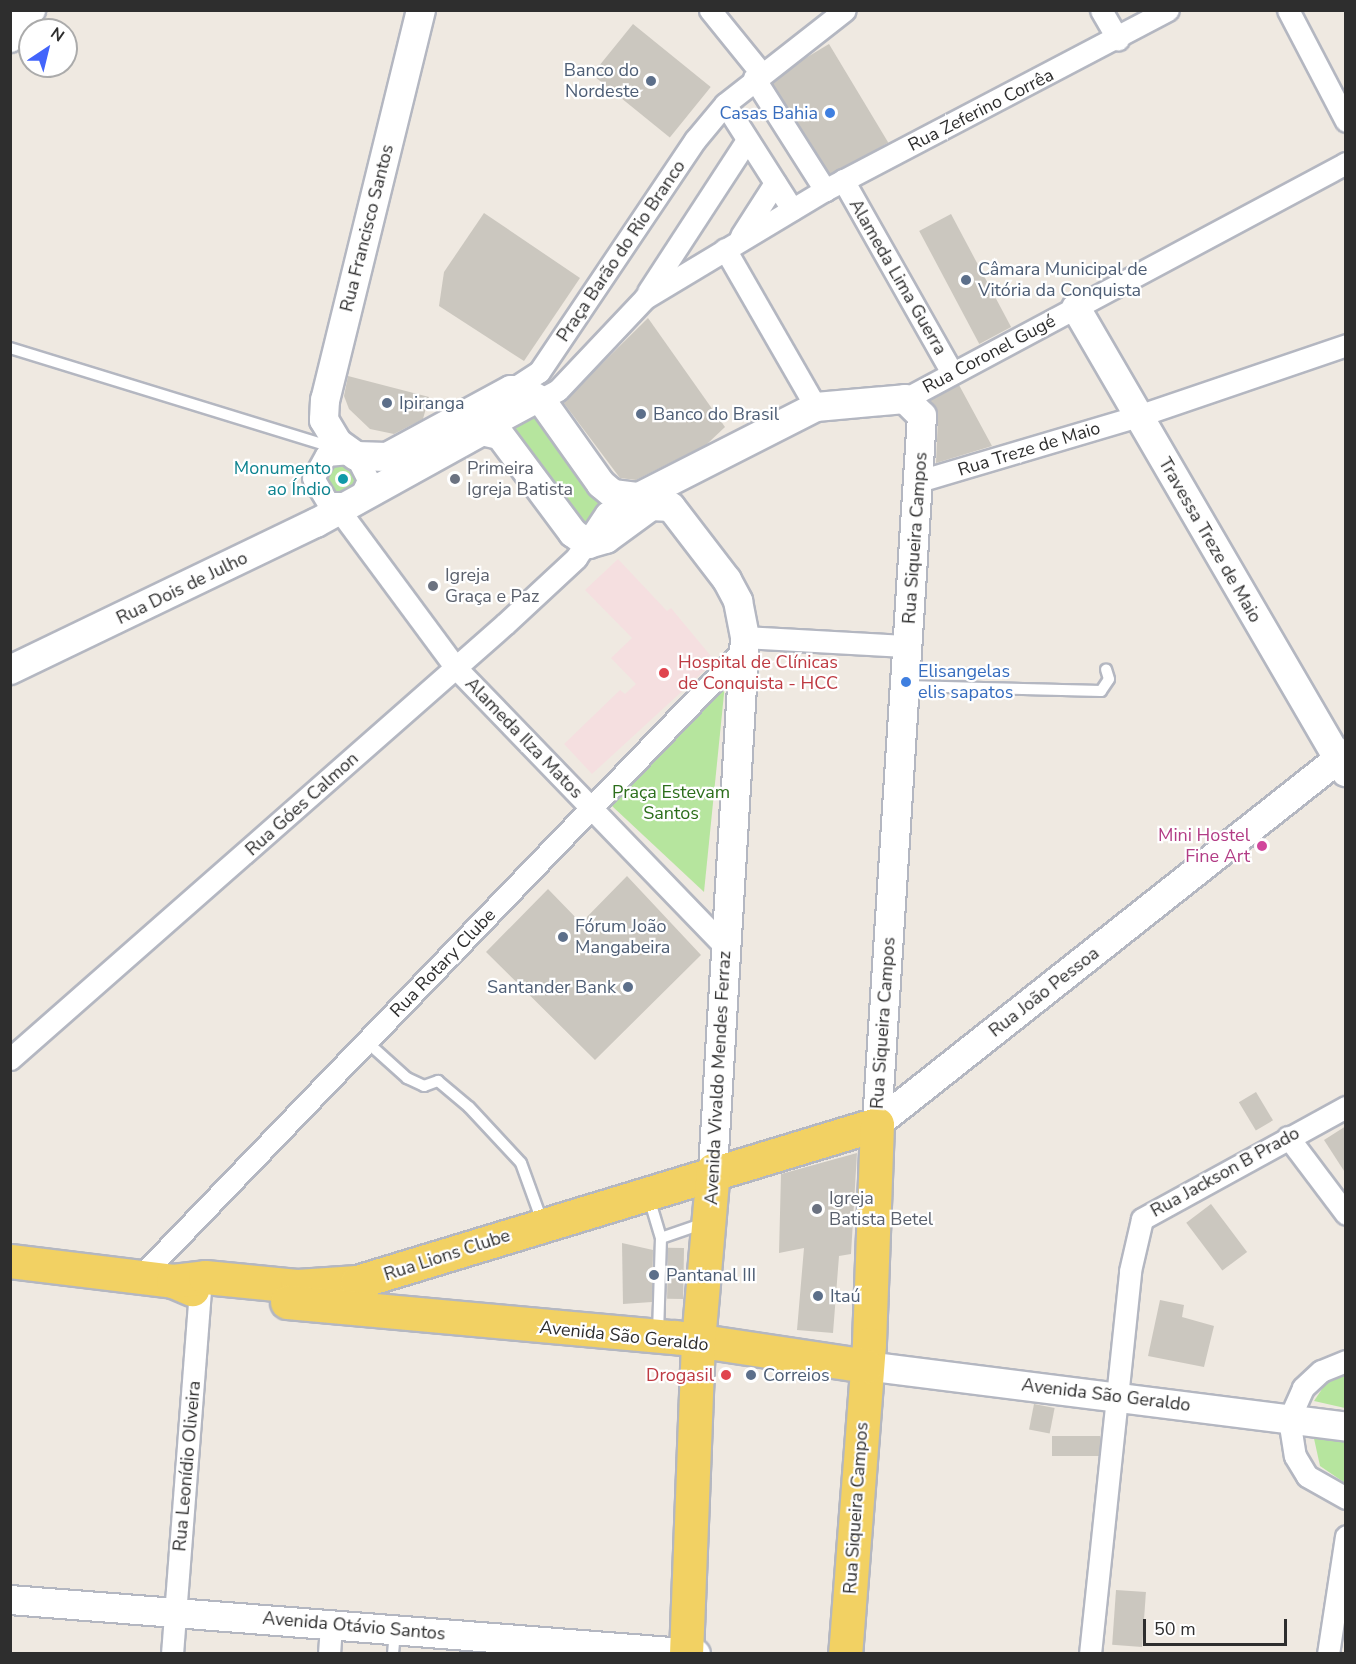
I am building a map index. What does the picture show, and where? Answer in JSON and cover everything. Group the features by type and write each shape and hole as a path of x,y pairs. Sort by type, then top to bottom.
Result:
{"main road":[{"name":"Rua João Pessoa","path":"713,1170 877,1124"},
{"name":"Rua Siqueira Campos","path":"845,1653 866,1366 877,1124"},
{"name":"Rua Lions Clube","path":"192,1284 297,1286 357,1282 414,1268 543,1223 713,1170"},
{"name":"Avenida Vivaldo Mendes Ferraz","path":"686,1653 698,1341 713,1170"},
{"name":"Avenida São Geraldo","path":"10,1262 192,1284 410,1316 698,1341 866,1366"},
{"path":"410,1316 431,1295 430,1285 414,1268"}],"street":[{"path":"10,38 31,10"},
{"name":"Rua Francisco Santos","path":"348,451 324,420 326,400 421,10"},
{"path":"710,10 834,185"},
{"name":"Praça Barão do Rio Branco","path":"511,390 539,372 695,140 725,104 757,75 845,10"},
{"path":"1101,10 1118,39"},
{"name":"Rua Zeferino Corrêa","path":"834,185 1118,39 1168,10"},
{"path":"1288,10 1346,121"},
{"path":"725,104 792,209"},
{"name":"Praça Barão do Rio Branco","path":"491,433 542,401 645,298 747,140"},
{"name":"Rua Coronel Gugé","path":"629,496 684,473 816,406 905,399 1346,163"},
{"name":"Praça Barão do Rio Branco","path":"731,246 775,183"},
{"name":"Praça Barão do Rio Branco","path":"645,298 834,185"},
{"name":"Alameda Lima Guerra","path":"834,185 952,374"},
{"path":"731,246 816,406"},
{"name":"Travessa Treze de Maio","path":"1076,308 1343,762"},
{"name":"Rua Treze de Maio","path":"919,481 1138,416 1346,345"},
{"path":"348,451 368,480 350,504 328,502 313,478 326,455 348,451 375,459 401,452 511,390 542,401 601,484 629,496"},
{"name":"Rua Siqueira Campos","path":"877,1124 922,416 905,399"},
{"path":"491,433 573,533 588,543 606,539 651,506 663,504 681,517"},
{"name":"Rua Dois de Julho","path":"10,670 491,433"},
{"path":"681,517 672,489 684,473"},
{"name":"Rua Góes Calmon","path":"13,1054 456,668 588,543 606,513 629,496"},
{"name":"Alameda Ilza Matos","path":"350,504 456,668 592,809"},
{"name":"Avenida Vivaldo Mendes Ferraz","path":"681,517 734,594 745,642 713,1170"},
{"path":"745,642 908,646"},
{"name":"Rua Rotary Clube","path":"139,1278 592,809 745,642"},
{"name":"Rua João Pessoa","path":"877,1124 1343,762"},
{"path":"592,809 726,948"},
{"name":"Rua Jackson B Prado","path":"1090,1653 1115,1396 1142,1219 1346,1107"},
{"path":"1288,1137 1346,1214"},
{"name":"Rua Leonídio Oliveira","path":"172,1653 192,1284"},
{"path":"1346,1361 1322,1371 1303,1388 1289,1419 1295,1456 1307,1476 1346,1498"},
{"name":"Avenida São Geraldo","path":"866,1366 1346,1427"},
{"path":"1328,1653 1346,1536"},
{"name":"Avenida Otávio Santos","path":"10,1600 331,1623 394,1642 696,1653"},
{"path":"328,1653 331,1623"}],"lane":[{"path":"10,348 348,451"},
{"path":"906,686 1101,691 1109,679 1106,669"},
{"path":"367,1042 407,1078 424,1086 438,1081 469,1107 521,1163 543,1223"},
{"path":"647,1192 661,1238 658,1337"},
{"path":"661,1238 709,1218"}],"shaded area":[{"name":"Hospital de Clínicas de Conquista - HCC","path":"618,559 667,611 671,608 715,661 592,774 564,744 620,690 625,694 636,684 611,658 632,638 585,590"}],"green space":[{"path":"542,408 612,495 587,540 505,437 510,423"},
{"path":"326,455 367,473 341,506 317,465"},
{"name":"Praça Estevam Santos","path":"725,684 704,892 612,806"},
{"path":"1345,1369 1345,1408 1314,1401 1330,1377"},
{"path":"1313,1434 1345,1440 1345,1483 1320,1466"}],"building":[{"name":"Banco do Nordeste","path":"633,24 711,87 670,137 592,75"},
{"name":"Casas Bahia","path":"829,44 888,143 829,178 770,80"},
{"path":"484,213 580,278 524,361 439,306 444,272"},
{"name":"Câmara Municipal de Vitória da Conquista","path":"951,214 1011,327 979,344 919,231"},
{"name":"Banco do Brasil","path":"648,318 725,427 706,445 636,480 620,478 563,402"},
{"name":"Ipiranga","path":"348,376 429,397 423,419 394,434 370,429 349,409 344,396"},
{"path":"959,385 992,446 936,463 938,417 930,400"},
{"path":"627,876 701,955 595,1060 486,952 548,889 581,923"},
{"path":"1256,1092 1273,1120 1256,1131 1239,1102"},
{"path":"1346,1126 1346,1174 1324,1140"},
{"name":"Igreja Batista Betel","path":"857,1153 851,1254 839,1256 833,1333 797,1330 804,1248 779,1253 781,1174"},
{"path":"1211,1204 1247,1252 1222,1271 1186,1223"},
{"path":"622,1243 653,1250 652,1302 623,1304"},
{"path":"668,1248 684,1248 683,1299 667,1299"},
{"path":"1160,1300 1184,1305 1182,1317 1214,1326 1204,1367 1148,1356"},
{"path":"1034,1404 1055,1408 1050,1434 1029,1430"},
{"path":"1052,1436 1100,1436 1100,1456 1052,1456"},
{"path":"1116,1590 1146,1592 1142,1647 1112,1645"}],"place":[{"name":"Banco do Nordeste","path":"651,81"},
{"name":"Casas Bahia","path":"830,113"},
{"name":"Câmara Municipal de Vitória da Conquista","path":"966,280"},
{"name":"Ipiranga","path":"387,403"},
{"name":"Banco do Brasil","path":"641,414"},
{"name":"Monumento ao Índio","path":"343,479"},
{"name":"Primeira Igreja Batista","path":"455,479"},
{"name":"Igreja Graça e Paz","path":"433,586"},
{"name":"Hospital de Clínicas de Conquista - HCC","path":"664,673"},
{"name":"Elisangelas elis sapatos","path":"906,682"},
{"name":"Mini Hostel Fine Art","path":"1262,846"},
{"name":"Fórum João Mangabeira","path":"563,937"},
{"name":"Santander Bank","path":"628,987"},
{"name":"Igreja Batista Betel","path":"817,1209"},
{"name":"Pantanal III","path":"654,1275"},
{"name":"Itaú","path":"818,1296"},
{"name":"Drogasil","path":"726,1375"},
{"name":"Correios","path":"751,1375"}]}
